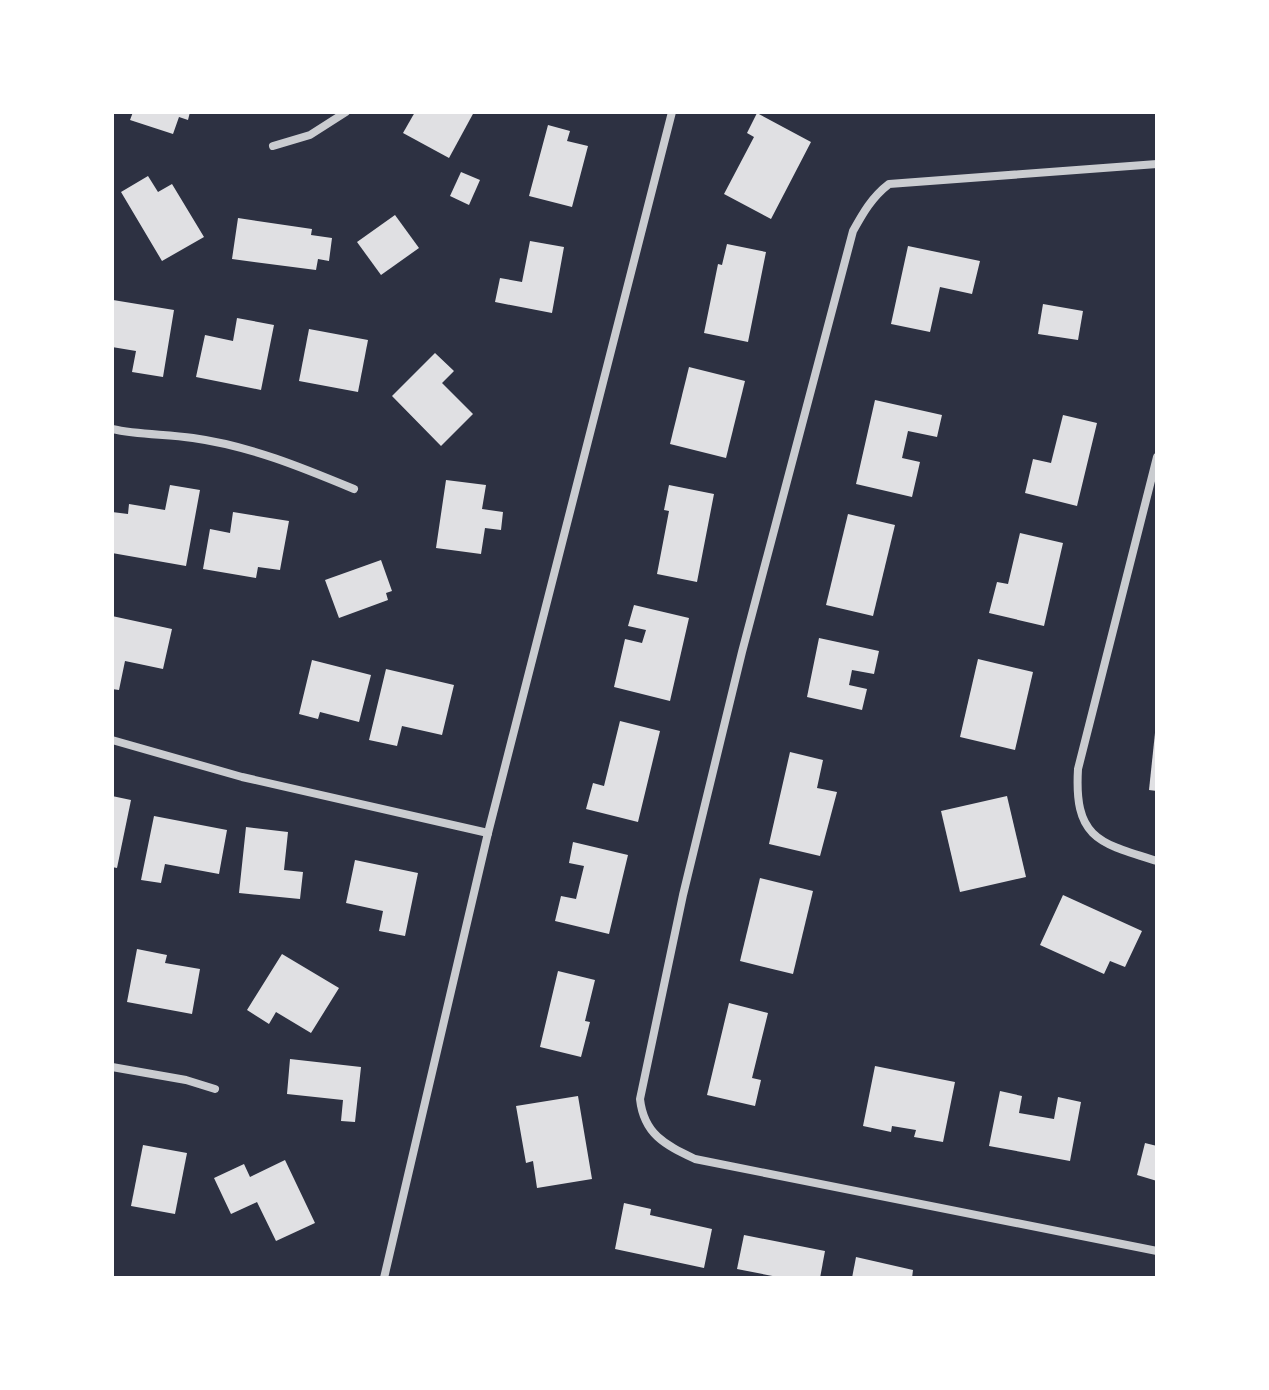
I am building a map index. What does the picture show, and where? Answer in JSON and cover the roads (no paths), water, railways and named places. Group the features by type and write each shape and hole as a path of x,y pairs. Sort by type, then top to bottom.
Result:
{"street":[{"path":"273,146 310,135 346,112"},
{"path":"384,1278 488,833 672,112"},
{"path":"1157,164 889,184 876,194 853,231 742,652 683,895 640,1099 642,1112 655,1135 664,1144 695,1159 1157,1251"},
{"path":"112,429 239,447 285,460 354,489"},
{"path":"1157,457 1078,769 1077,798 1082,818 1095,836 1110,847 1157,861"},
{"path":"112,740 242,777 488,833"},
{"path":"112,1067 175,1077 215,1089"}]}
